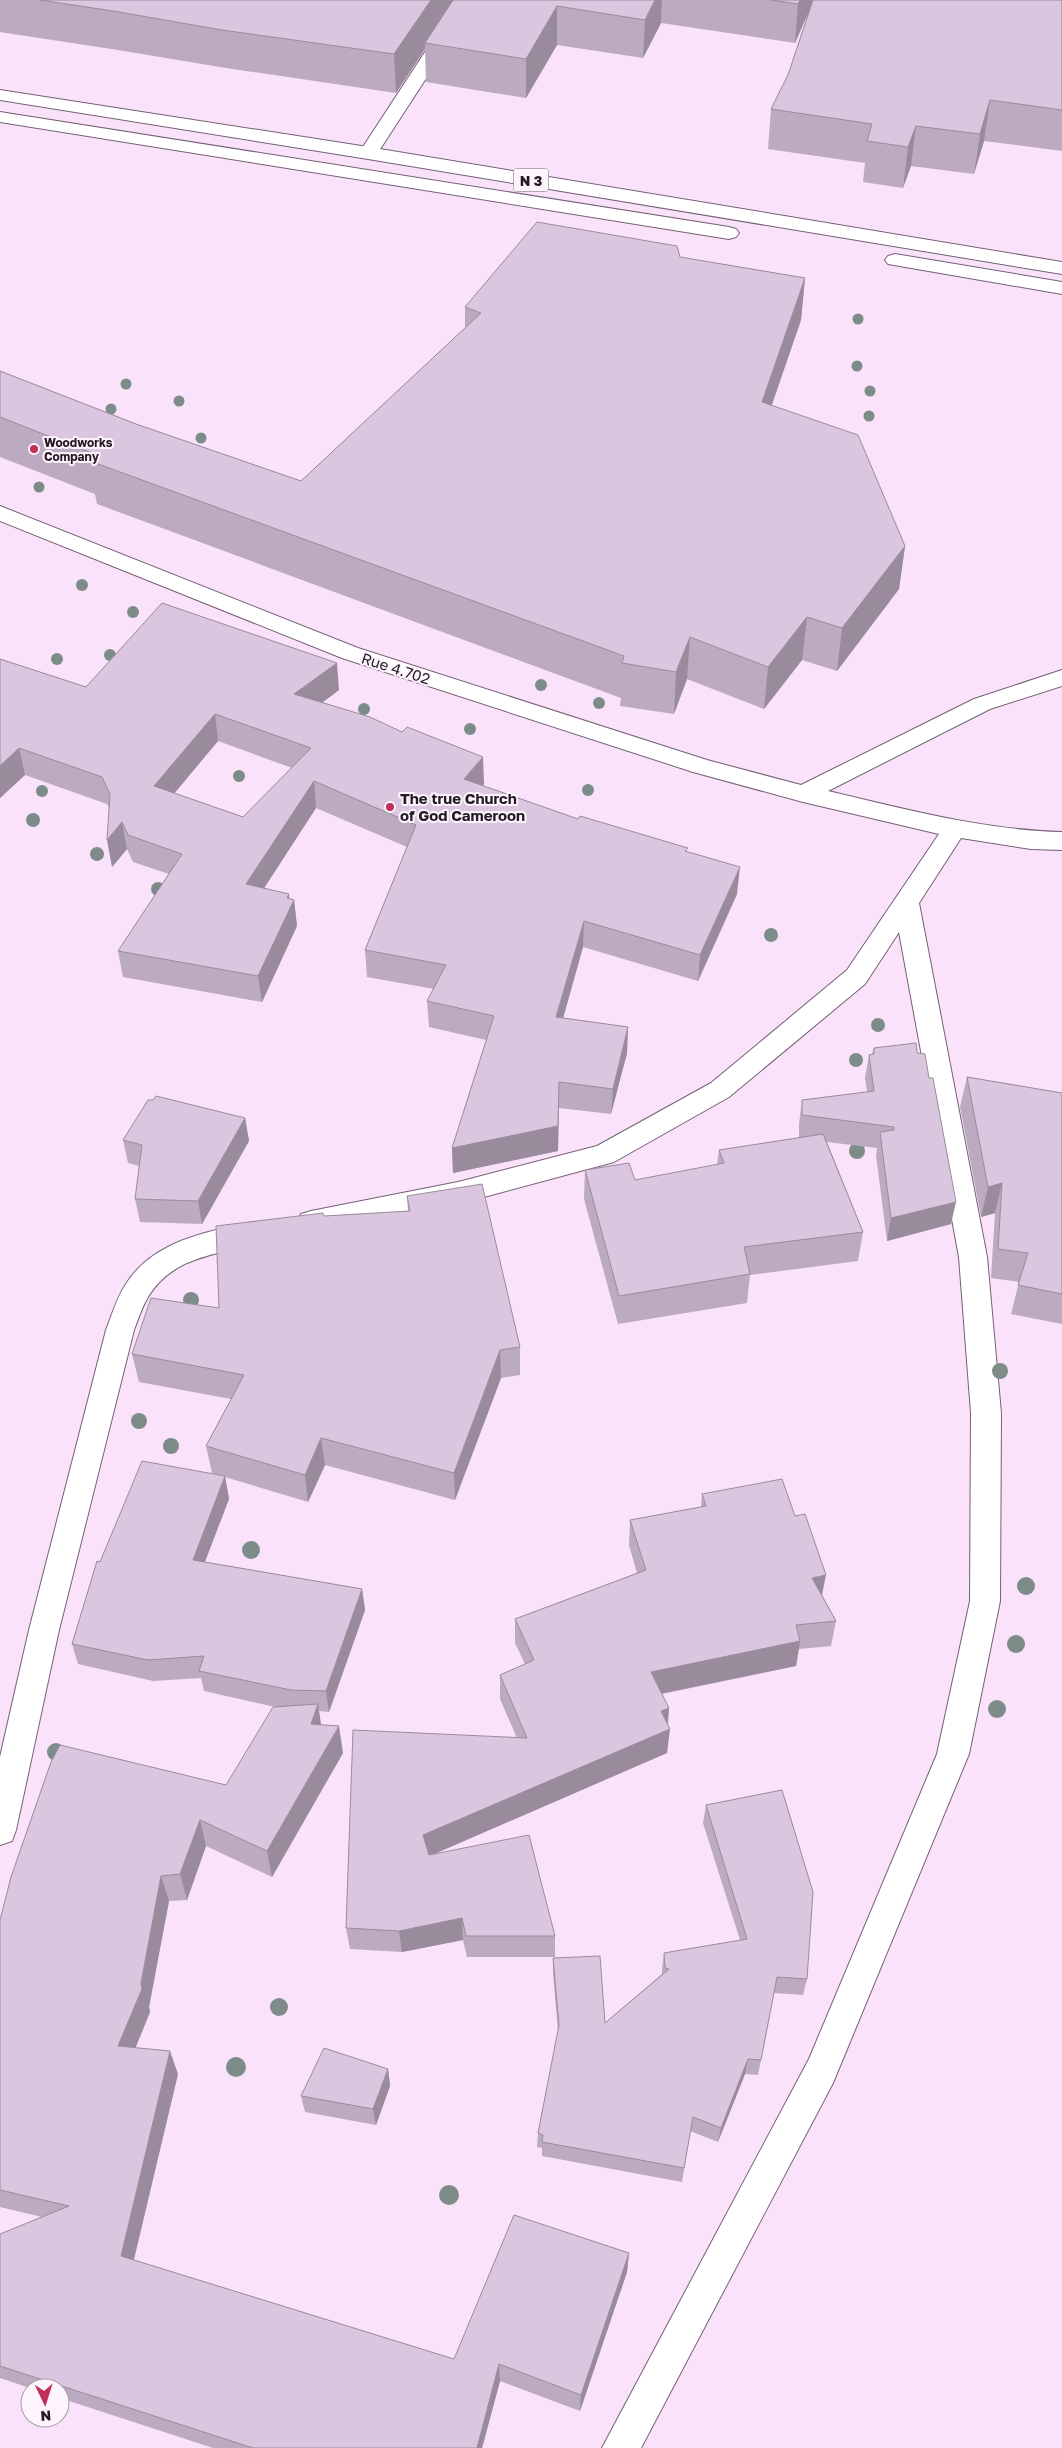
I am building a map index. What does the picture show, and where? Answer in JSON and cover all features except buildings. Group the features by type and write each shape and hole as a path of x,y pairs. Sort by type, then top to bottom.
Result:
{"main road":[{"path":"368,152 468,0"},
{"name":"N 3","path":"0,95 368,152 1062,268"},
{"path":"54,125 66,106"},
{"name":"N 3","path":"0,117 743,235"},
{"path":"879,257 1062,288"},
{"name":"Rue 4.702","path":"0,514 350,653 701,766 803,794 955,829 1032,840 1062,842"},
{"path":"803,794 982,704 1062,678"},
{"path":"0,1830 47,1620 120,1330 136,1291 162,1262 210,1242 458,1193 604,1155 720,1090 856,978 955,829"},
{"path":"621,2448 821,2071 953,1754 985,1601 986,1413 974,1257 906,902"}],"place":[{"name":"Woodworks Company","path":"34,449"},
{"name":"The true Church of God Cameroon","path":"390,807"}]}
